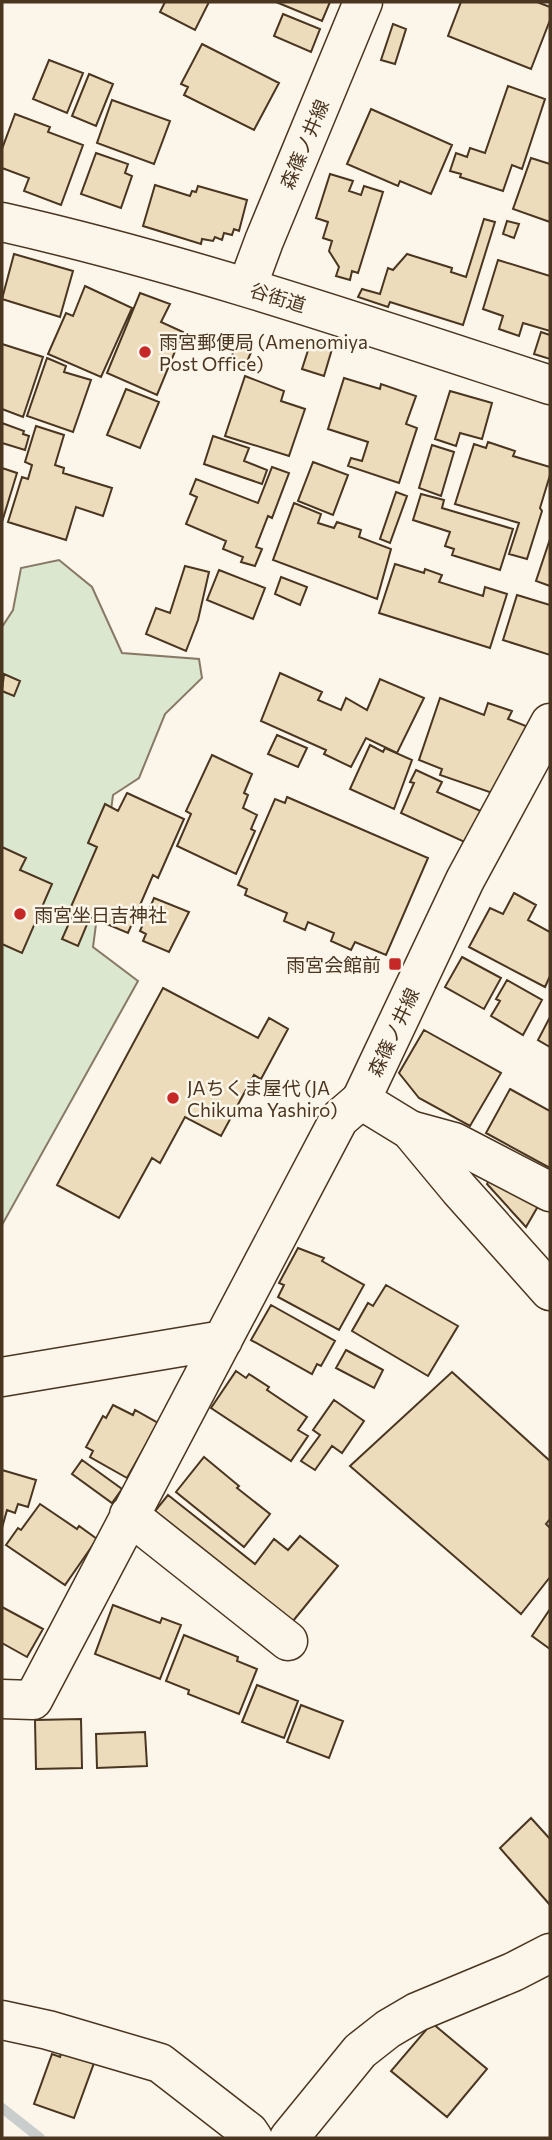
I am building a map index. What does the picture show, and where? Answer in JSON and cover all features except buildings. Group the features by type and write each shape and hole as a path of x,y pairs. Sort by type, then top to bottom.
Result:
{"street":[{"name":"森篠ノ井線","path":"247,287 363,2"},
{"name":"谷街道","path":"2,222 72,238 247,287 550,385"},
{"name":"森篠ノ井線","path":"550,723 466,880 361,1100 410,1129 459,1189 550,1291"},
{"path":"2,1699 33,1700 339,1119 361,1100"},
{"path":"410,1129 454,1142 550,1192"},
{"path":"2,1377 223,1340"},
{"path":"129,1515 288,1640"},
{"path":"289,2138 360,2051 388,2029 417,2012 513,1972 550,1953"},
{"path":"2,2020 48,2029 160,2063 249,2132 253,2138"}],"green space":[{"path":"59,560 92,587 122,653 199,659 202,678 165,714 139,778 113,795 93,947 138,981 2,1225 2,627 13,610 21,568"}],"waterway":[{"path":"2,2108 40,2138"}],"place":[{"name":"雨宮郵便局 (Amenomiya Post Office)","path":"145,352"},
{"name":"雨宮坐日吉神社","path":"20,914"},
{"name":"雨宮会館前","path":"395,964"},
{"name":"JAちくま屋代 (JA Chikuma Yashiro)","path":"173,1098"}]}
